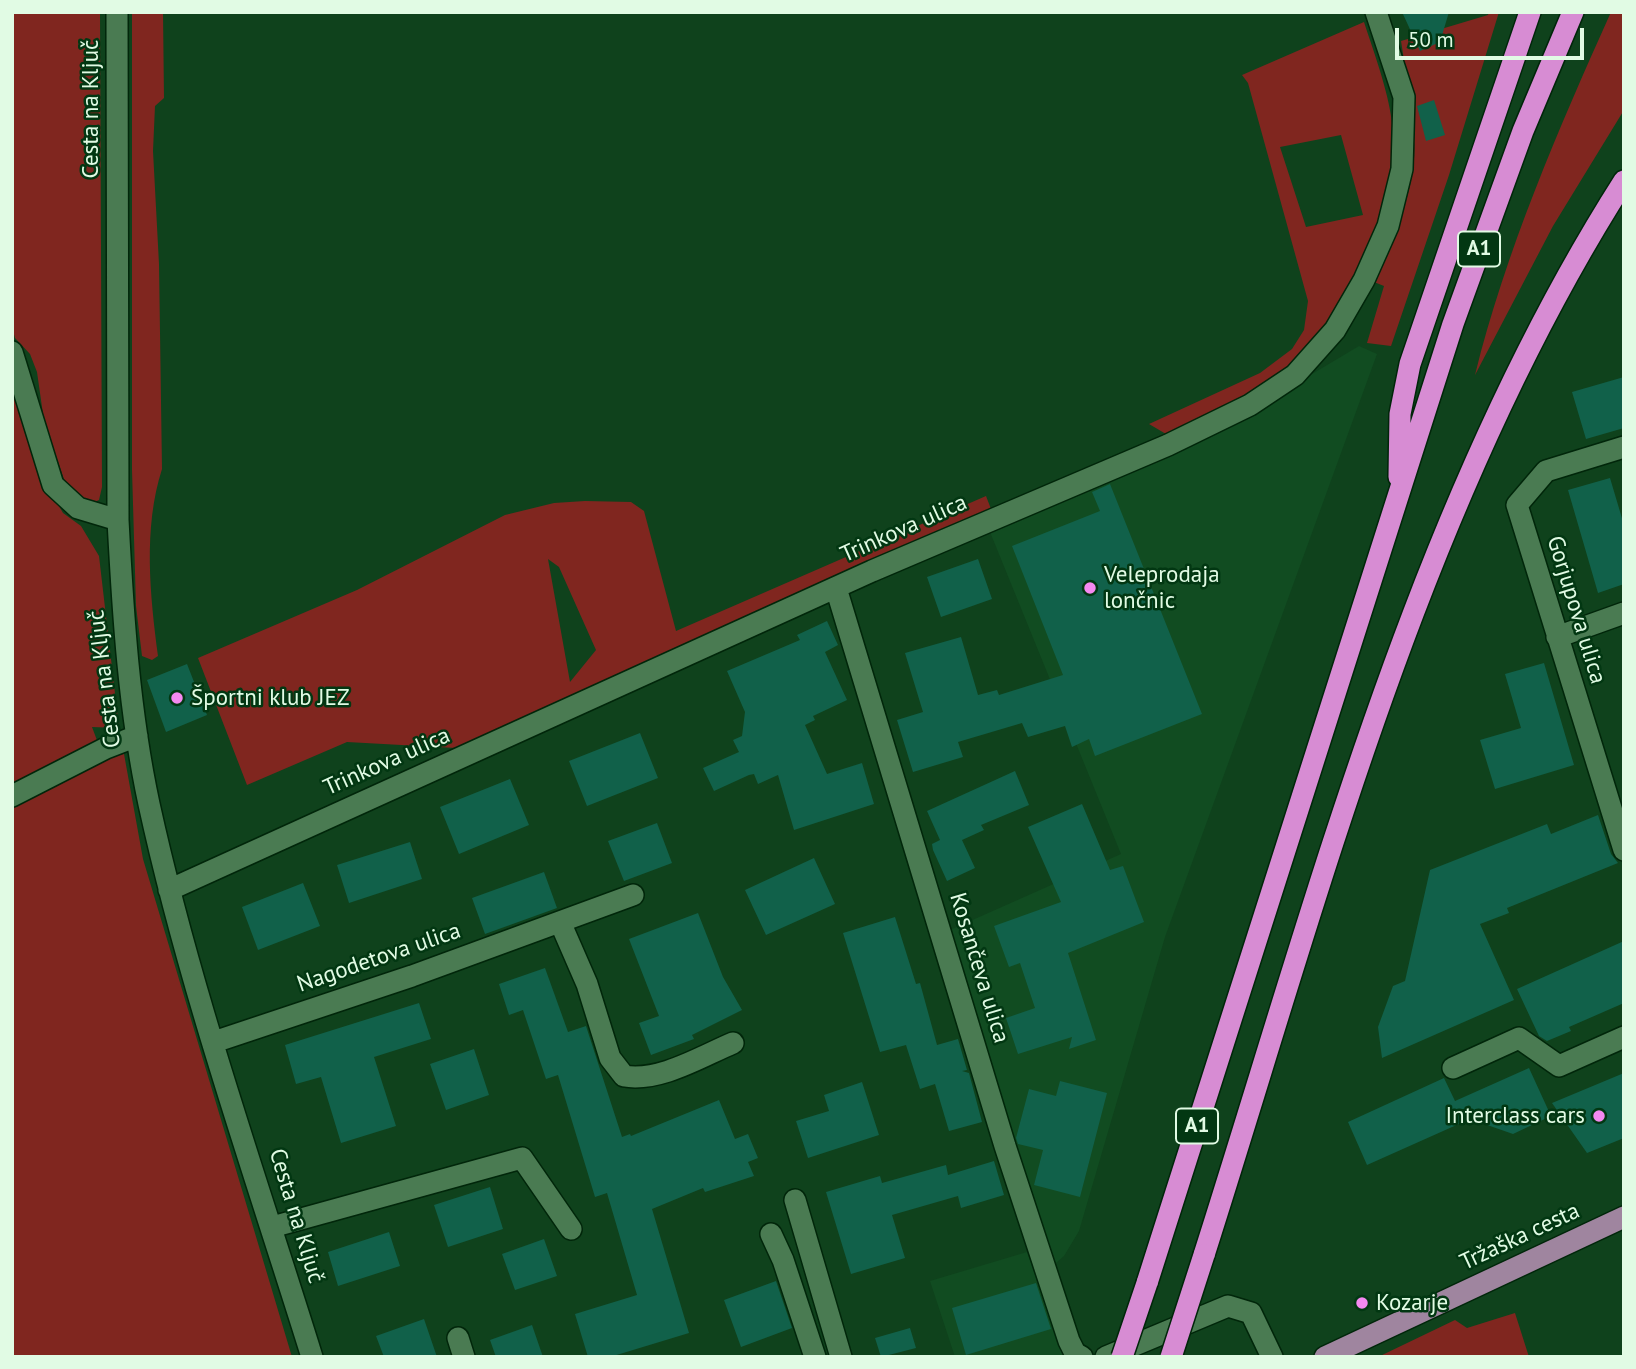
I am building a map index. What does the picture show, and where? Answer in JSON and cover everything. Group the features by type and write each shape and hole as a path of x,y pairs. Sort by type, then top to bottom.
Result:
{"highway":[{"path":"1399,490 1397,449 1410,364 1530,12"},
{"name":"A1","path":"1122,1357 1399,490 1495,206 1573,12"},
{"name":"A1","path":"1171,1357 1387,687 1460,499 1546,317 1624,181"}],"main road":[{"name":"Tržaška cesta","path":"1325,1357 1624,1217"}],"street":[{"name":"Cesta na Ključ","path":"117,12 118,520 122,604 137,736 169,890 312,1357"},
{"name":"Trinkova ulica","path":"169,890 836,588 1168,445 1250,405 1295,374 1335,330 1364,280 1388,226 1402,169 1404,97 1376,12"},
{"path":"12,352 53,485 78,508 118,520"},
{"name":"Gorjupova ulica","path":"1624,447 1546,471 1517,505 1624,850"},
{"name":"Kosančeva ulica","path":"836,588 1005,1146 1069,1342 1075,1353 1082,1357"},
{"path":"1557,638 1624,613"},
{"path":"12,796 106,748 137,736"},
{"name":"Nagodetova ulica","path":"214,1042 412,976 633,895"},
{"path":"560,922 587,984 610,1058 624,1076 637,1078 666,1071 733,1043"},
{"path":"1453,1068 1519,1038 1559,1066 1624,1037"},
{"path":"272,1227 522,1157 571,1229"},
{"path":"794,1200 841,1357"},
{"path":"771,1234 783,1260 815,1357"},
{"path":"1106,1357 1228,1306 1251,1313 1272,1357"}],"shaded area":[{"path":"12,12 100,12 102,487 99,500 90,504 66,485 44,421 37,372 30,354 15,338 12,327"},
{"path":"132,12 163,12 164,98 155,106 153,151 159,264 162,469 156,491 150,538 151,586 158,656 152,660 142,656 136,606 132,470"},
{"path":"1489,12 1499,12 1449,175 1391,346 1367,343 1384,286 1374,282 1404,206 1413,166 1412,126 1394,64 1404,60 1401,41 1488,15"},
{"path":"1611,12 1624,12 1624,110 1553,226 1475,375 1518,236 1553,146"},
{"path":"1364,22 1382,76 1391,117 1393,160 1388,189 1361,267 1339,310 1310,348 1273,379 1252,392 1166,434 1149,424 1260,373 1292,349 1304,330 1308,301 1248,83 1242,75","holes":["1341,135 1363,215 1306,227 1280,147"]},
{"path":"1359,346 1377,354 1165,937 1079,1231 1064,1256 1050,1268 950,930 1121,854 990,532 1235,420"},
{"path":"12,375 44,480 63,513 81,526 99,556 119,728 92,727 98,743 12,788"},
{"path":"986,496 991,509 456,748 347,742 247,785 198,658 357,590 505,515 554,503 585,501 631,502 644,511 676,631","holes":["548,559 559,567 596,650 570,682"]},
{"path":"124,754 143,859 292,1357 12,1357 12,803 112,755"},
{"path":"1027,1252 1040,1282 1063,1357 955,1357 930,1281"},
{"path":"1515,1313 1529,1357 1378,1357 1455,1320 1467,1328"}],"building":[{"path":"1402,12 1449,12 1440,42 1420,51"},
{"path":"1434,100 1445,135 1426,141 1417,106"},
{"path":"1624,377 1624,428 1586,439 1572,392"},
{"path":"1610,478 1624,525 1624,584 1598,593 1568,490"},
{"path":"1110,484 1202,714 1095,756 1089,739 1072,747 1065,726 1028,737 1022,723 958,742 963,757 913,772 897,720 923,712 905,653 961,637 978,695 997,690 999,695 1063,675 1012,546 1100,511 1092,492"},
{"path":"978,559 992,599 941,617 927,577"},
{"path":"827,621 838,645 825,652 847,700 813,716 815,720 805,725 827,774 862,763 874,804 794,830 778,775 758,784 754,774 749,775 714,791 703,768 739,752 733,740 742,736 745,712 727,671 800,640 797,635"},
{"path":"1544,663 1574,765 1495,789 1480,740 1521,728 1505,674"},
{"name":"Športni klub JEZ","path":"187,664 207,715 166,732 147,680"},
{"path":"640,733 658,778 587,806 569,761"},
{"path":"1015,771 1029,805 981,825 984,830 962,840 975,868 947,881 933,850 932,844 940,840 927,811"},
{"path":"510,779 529,825 459,854 440,807"},
{"path":"1082,804 1110,870 1123,866 1144,922 1068,953 1096,1040 1069,1049 1072,1037 1018,1054 1006,1018 1035,1008 1020,963 1009,967 994,926 1061,902 1028,827"},
{"path":"1598,815 1611,854 1618,863 1507,908 1509,913 1480,924 1514,1000 1382,1058 1378,1027 1393,986 1405,981 1430,870 1547,824 1551,834"},
{"path":"657,823 672,863 624,881 608,841"},
{"path":"410,842 422,879 349,903 337,865"},
{"path":"814,858 835,904 766,935 745,890"},
{"path":"544,872 557,908 485,934 472,898"},
{"path":"303,883 320,926 258,950 242,907"},
{"path":"698,913 723,977 742,1010 692,1035 694,1039 651,1055 639,1023 659,1016 629,939"},
{"path":"895,917 916,984 920,983 937,1045 958,1039 967,1070 962,1071 969,1073 982,1122 949,1131 935,1084 920,1089 906,1045 880,1052 843,933"},
{"path":"1624,941 1624,1003 1569,1027 1571,1031 1547,1041 1539,1036 1517,989"},
{"path":"545,968 568,1032 586,1026 622,1137 631,1136 719,1100 735,1139 748,1134 758,1158 748,1162 754,1176 705,1192 703,1188 652,1209 689,1333 610,1357 588,1357 575,1314 637,1295 607,1193 595,1197 558,1075 546,1079 523,1010 509,1015 499,984"},
{"path":"419,1003 431,1039 374,1057 396,1126 341,1143 321,1077 296,1084 285,1045"},
{"path":"474,1049 489,1095 446,1110 430,1064"},
{"path":"1529,1068 1551,1116 1513,1134 1470,1119 1367,1165 1348,1122 1444,1078 1455,1101"},
{"path":"1624,1073 1624,1138 1587,1153 1552,1103"},
{"path":"1060,1081 1107,1093 1080,1197 1034,1185 1043,1150 1018,1144 1016,1138 1029,1089 1056,1096"},
{"path":"862,1082 879,1135 808,1158 796,1121 829,1111 824,1095"},
{"path":"994,1161 1004,1195 961,1208 958,1196 892,1215 905,1258 851,1274 826,1192 880,1176 882,1183 946,1165 948,1175"},
{"path":"490,1187 503,1229 448,1247 434,1205"},
{"path":"389,1232 400,1266 338,1286 328,1252"},
{"path":"544,1239 557,1276 515,1290 502,1254"},
{"path":"776,1281 792,1328 741,1347 724,1300"},
{"path":"1036,1283 1051,1329 966,1355 952,1308"},
{"path":"424,1319 437,1357 384,1357 376,1336"},
{"path":"532,1325 543,1357 496,1357 490,1340"},
{"path":"910,1328 916,1348 881,1357 875,1338"}],"place":[{"name":"Veleprodaja lončnic","path":"1090,588"},
{"name":"Športni klub JEZ","path":"177,698"},
{"name":"Interclass cars","path":"1599,1116"},
{"name":"Kozarje","path":"1362,1303"}]}
